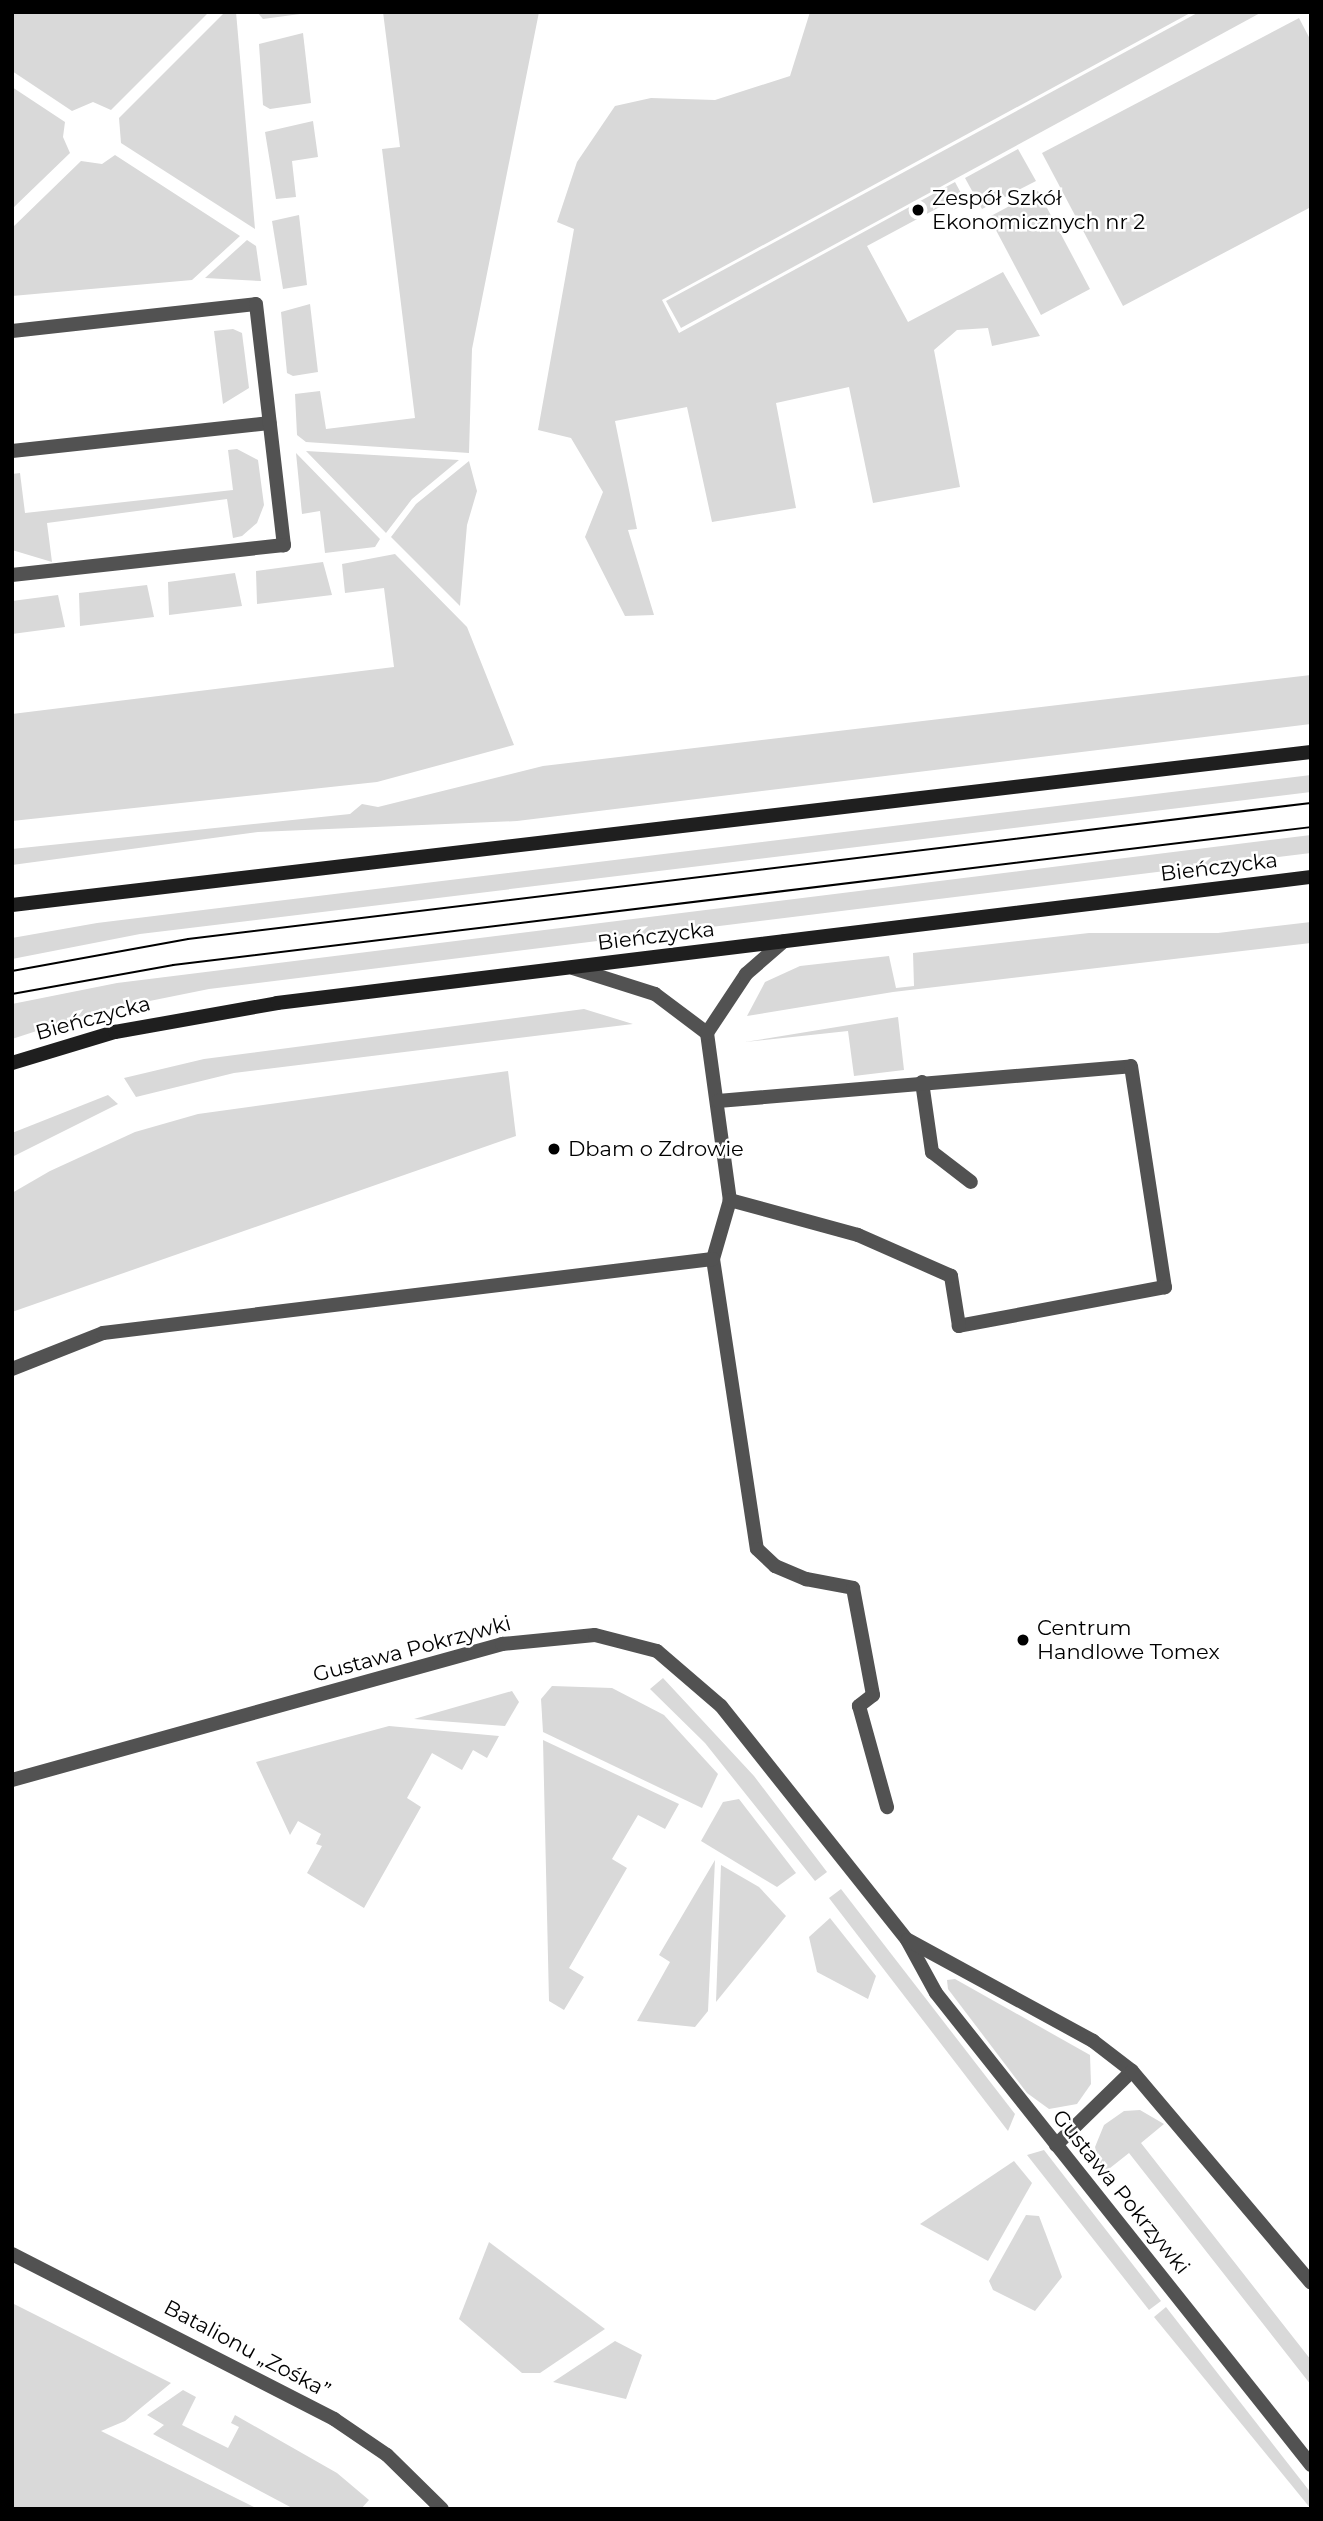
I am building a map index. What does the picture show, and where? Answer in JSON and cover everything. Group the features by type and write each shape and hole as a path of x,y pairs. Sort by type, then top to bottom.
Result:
{"main road":[{"path":"12,905 1311,752"},
{"name":"Bieńczycka","path":"12,1063 181,1017 1311,877"}],"street":[{"path":"12,331 256,304 285,545 12,575"},
{"path":"12,451 269,423"},
{"path":"784,941 746,974 707,1033 730,1200 713,1259 757,1549 775,1566 806,1579 853,1588 873,1696 859,1706 887,1807"},
{"path":"569,967 655,994 707,1033"},
{"path":"718,1101 1131,1066 1165,1287 959,1326 951,1276 858,1235 730,1200"},
{"path":"922,1082 932,1152 971,1182"},
{"path":"12,1369 103,1333 713,1259"},
{"name":"Gustawa Pokrzywki","path":"12,1780 502,1644 559,1636 625,1639 663,1654 702,1684 907,1940 936,1993 1311,2465"},
{"name":"Gustawa Pokrzywki","path":"907,1940 1093,2041 1132,2071 1311,2283"},
{"path":"1056,2145 1132,2071"},
{"name":"Batalionu „Zośka”","path":"12,2254 334,2419 387,2455 442,2509"}],"shaded area":[{"path":"12,12 209,12 111,110 93,102 72,111 12,71"},
{"path":"225,12 236,12 255,229 121,143 119,118"},
{"path":"257,12 300,12 300,14 263,19"},
{"path":"383,12 539,12 472,349 469,453 306,442 297,435 295,394 320,391 326,429 415,418 382,149 400,147"},
{"path":"810,12 1192,12 662,300 679,333 955,182 962,195 867,246 908,322 1003,272 1040,336 992,346 988,328 957,330 934,350 960,487 873,503 849,387 776,403 796,508 712,522 687,407 615,421 637,529 628,530 654,615 625,616 585,537 603,492 571,438 538,430 574,229 557,222 577,162 615,106 651,98 715,100 790,76"},
{"path":"1199,12 1262,12 681,328 666,301"},
{"path":"1299,18 1311,41 1311,207 1123,306 1042,153"},
{"path":"303,33 311,103 270,109 263,105 259,44"},
{"path":"12,87 65,122 63,137 70,153 12,209"},
{"path":"313,121 318,157 292,161 296,197 276,199 265,132"},
{"path":"1018,149 1036,181 982,209 965,178"},
{"path":"115,155 240,236 192,280 12,296 12,228 81,161 102,164"},
{"path":"1038,191 1090,289 1041,315 989,217"},
{"path":"299,215 307,285 283,289 272,221"},
{"path":"247,240 256,246 261,281 205,278"},
{"path":"310,304 318,372 293,376 287,373 281,312"},
{"path":"233,329 242,333 249,388 223,404 214,331"},
{"path":"237,449 258,460 264,505 257,523 242,536 233,538 227,499 47,523 52,562 12,550 12,474 20,473 25,513 233,490 228,450"},
{"path":"306,451 459,460 412,499 386,533"},
{"path":"296,453 380,539 375,547 325,553 320,511 302,514"},
{"path":"469,461 477,491 467,525 460,606 391,537 416,504"},
{"path":"395,554 467,627 514,745 377,782 12,821 12,714 394,667 384,588 345,593 342,564"},
{"path":"323,562 332,595 257,604 256,571"},
{"path":"235,573 242,606 169,615 168,582"},
{"path":"147,585 154,617 80,626 79,593"},
{"path":"58,595 65,627 12,634 12,601"},
{"path":"1311,675 1311,724 517,821 258,832 12,865 12,849 350,814 362,804 378,807 543,766"},
{"path":"1311,775 1311,792 140,934 12,959 12,938 97,923"},
{"path":"1311,835 1311,853 209,989 95,1012 12,1039 12,1004 117,983"},
{"path":"1311,922 1311,943 893,992 747,1016 765,982 800,966 889,956 896,988 914,986 913,953 1089,933 1218,933"},
{"path":"584,1009 633,1024 234,1073 136,1097 124,1078 204,1059"},
{"path":"898,1017 904,1070 854,1076 848,1031 745,1042"},
{"path":"508,1071 516,1136 12,1312 12,1193 50,1171 135,1132 198,1114"},
{"path":"108,1095 118,1104 12,1157 12,1133"},
{"path":"663,1678 754,1776 827,1872 815,1881 705,1743 650,1689"},
{"path":"552,1686 612,1688 664,1715 718,1774 702,1808 543,1732 541,1699"},
{"path":"512,1691 519,1702 505,1726 414,1719"},
{"path":"389,1726 499,1736 487,1758 473,1750 462,1770 432,1753 407,1798 421,1807 364,1908 307,1873 322,1846 316,1844 321,1834 298,1821 290,1835 256,1762"},
{"path":"543,1740 679,1804 665,1829 638,1815 612,1859 627,1868 569,1968 584,1977 564,2010 549,2001"},
{"path":"739,1799 796,1873 777,1887 701,1841 723,1802"},
{"path":"715,1860 708,2011 695,2027 637,2021 670,1962 659,1955"},
{"path":"721,1865 759,1887 786,1916 716,2002"},
{"path":"841,1889 1015,2114 1008,2131 829,1898"},
{"path":"830,1918 876,1976 868,1999 817,1972 809,1937"},
{"path":"955,1979 1090,2055 1091,2084 1077,2104 1049,2109 1027,2093 948,1989 947,1980"},
{"path":"1140,2110 1164,2124 1141,2143 1311,2360 1311,2385 1129,2153 1105,2172 1100,2166 1095,2147 1104,2125 1124,2111"},
{"path":"1044,2150 1161,2301 1149,2310 1027,2155"},
{"path":"1014,2161 1032,2183 988,2261 920,2224"},
{"path":"1026,2215 1039,2216 1062,2277 1035,2311 993,2290 989,2281"},
{"path":"489,2242 605,2329 540,2373 522,2373 459,2319"},
{"path":"12,2303 171,2383 125,2421 101,2431 258,2509 12,2509"},
{"path":"1166,2307 1311,2493 1311,2509 1154,2317"},
{"path":"615,2341 642,2355 626,2399 553,2382"},
{"path":"183,2390 196,2397 182,2425 228,2448 239,2427 231,2423 235,2415 337,2473 369,2500 361,2509 294,2509 153,2434 164,2425 147,2415"}],"tram line":[{"path":"12,971 188,939 1311,803"},
{"path":"12,994 173,965 1311,827"}],"place":[{"name":"Zespół Szkół Ekonomicznych nr 2","path":"918,210"},
{"name":"Dbam o Zdrowie","path":"554,1149"},
{"name":"Centrum Handlowe Tomex","path":"1023,1640"}]}
